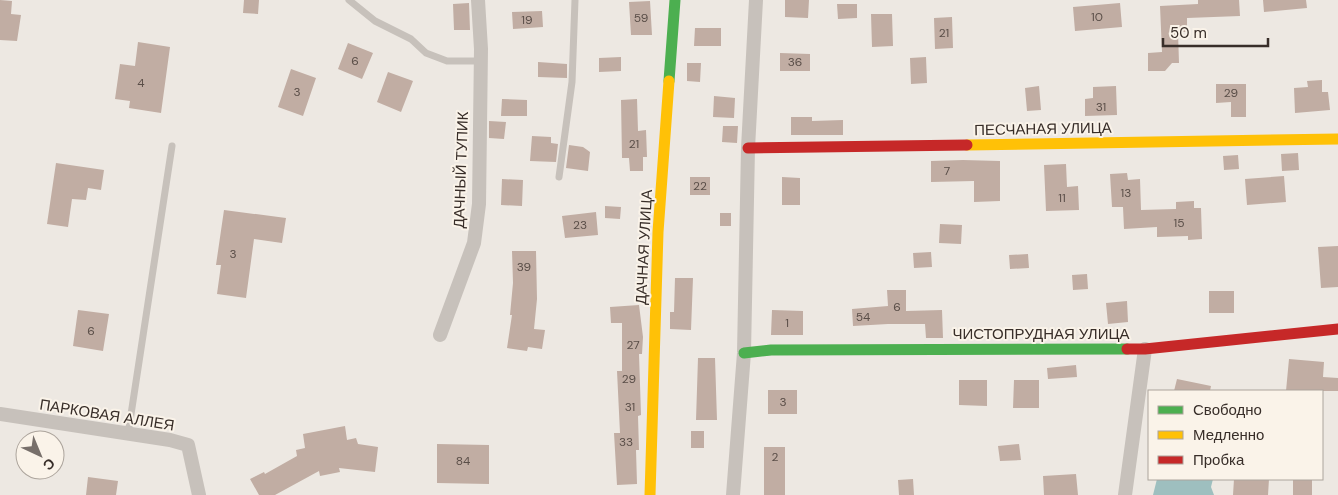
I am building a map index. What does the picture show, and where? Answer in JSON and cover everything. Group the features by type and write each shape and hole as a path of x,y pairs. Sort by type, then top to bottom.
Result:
{"street":[{"name":"ДАЧНЫЙ ТУПИК","path":"440,335 474,243 479,204 481,60 478,0"},
{"name":"ДАЧНАЯ УЛИЦА","path":"650,495 658,232 675,0"},
{"path":"732,495 744,352 748,148 756,0"},
{"name":"ПЕСЧАНАЯ УЛИЦА","path":"748,148 1338,139"},
{"name":"ЧИСТОПРУДНАЯ УЛИЦА","path":"744,352 781,350 1144,349 1338,329"},
{"path":"1125,495 1144,349"},
{"name":"ПАРКОВАЯ АЛЛЕЯ","path":"0,414 170,440 188,445 199,495"}],"lane":[{"path":"349,0 375,21 410,40 426,53 447,61 481,60"},
{"path":"559,177 572,82 575,0"},
{"path":"128,435 172,146"}],"water":[{"path":"1157,480 1213,480 1211,487 1214,495 1153,495"}],"building":[{"path":"0,0 12,1 11,14 21,15 17,41 0,40"},
{"path":"244,0 259,0 258,14 243,13"},
{"path":"785,0 809,0 808,18 785,17"},
{"path":"1198,0 1239,0 1240,16 1187,18 1187,32 1178,32 1179,63 1172,63 1165,71 1148,71 1148,53 1162,52 1160,6 1198,4"},
{"path":"1263,0 1306,0 1307,8 1264,12"},
{"path":"650,1 652,35 631,35 629,2"},
{"path":"469,3 470,30 454,30 453,4"},
{"path":"1120,3 1122,27 1075,31 1073,7"},
{"path":"837,4 857,4 857,18 838,19"},
{"path":"542,11 543,27 513,29 512,12"},
{"path":"871,14 892,14 893,46 872,47"},
{"path":"952,17 953,48 935,49 934,18"},
{"path":"695,28 721,28 721,46 694,46"},
{"path":"138,42 170,47 161,113 129,108 130,101 115,99 120,64 135,66"},
{"path":"348,43 373,53 362,79 338,69"},
{"path":"780,53 810,54 810,71 780,71"},
{"path":"621,57 621,71 599,72 599,58"},
{"path":"926,57 927,83 911,84 910,58"},
{"path":"538,62 567,64 567,78 538,77"},
{"path":"687,63 701,63 700,82 687,81"},
{"path":"291,69 316,78 303,116 278,107"},
{"path":"388,72 413,81 401,112 377,102"},
{"path":"1322,80 1322,92 1328,92 1330,110 1295,113 1294,88 1308,87 1307,81"},
{"path":"1216,84 1246,84 1246,117 1231,117 1231,102 1216,103"},
{"path":"1039,86 1041,110 1027,111 1025,88"},
{"path":"1116,86 1117,115 1085,116 1085,99 1093,98 1093,87"},
{"path":"714,96 735,98 734,118 713,117"},
{"path":"502,99 527,100 527,116 501,116"},
{"path":"637,99 638,131 646,130 647,157 643,157 643,171 630,171 629,158 622,158 621,100"},
{"path":"791,117 812,117 812,121 843,120 843,135 791,135"},
{"path":"489,121 506,122 504,139 489,138"},
{"path":"723,126 738,126 737,143 722,142"},
{"path":"532,136 551,137 551,143 558,144 556,162 530,161"},
{"path":"569,145 583,147 590,152 588,171 566,168"},
{"path":"1298,153 1299,170 1282,171 1281,154"},
{"path":"1238,155 1239,169 1224,170 1223,156"},
{"path":"931,161 1000,161 1000,201 974,202 974,181 931,182"},
{"path":"56,163 104,170 101,190 88,188 86,200 72,199 68,227 47,224"},
{"path":"1066,164 1067,187 1078,186 1079,210 1046,211 1044,165"},
{"path":"1127,173 1128,180 1140,179 1141,210 1176,209 1176,202 1194,201 1194,208 1201,208 1202,239 1188,240 1188,236 1157,237 1157,227 1124,229 1123,207 1112,207 1110,174"},
{"path":"1284,176 1286,202 1247,205 1245,179"},
{"path":"690,177 710,177 710,195 690,195"},
{"path":"782,177 800,178 800,205 782,205"},
{"path":"502,179 523,180 522,206 501,205"},
{"path":"605,206 621,207 620,219 605,218"},
{"path":"224,210 286,218 282,243 254,239 246,298 217,294 221,265 216,265"},
{"path":"596,212 598,235 565,238 562,216"},
{"path":"720,213 731,213 731,226 720,226"},
{"path":"940,224 962,225 961,244 939,243"},
{"path":"1338,246 1338,287 1321,288 1318,247"},
{"path":"512,251 536,251 537,299 534,329 545,330 542,349 528,347 527,351 507,348 512,315 510,315 513,283"},
{"path":"931,252 932,267 914,268 913,253"},
{"path":"1028,254 1029,268 1010,269 1009,255"},
{"path":"1087,274 1088,289 1073,290 1072,275"},
{"path":"675,278 693,278 691,330 670,329 670,312 674,312"},
{"path":"887,290 906,290 906,311 942,310 943,338 926,338 925,324 853,326 852,309 888,306"},
{"path":"1209,291 1234,291 1234,313 1209,313"},
{"path":"1127,301 1128,322 1108,324 1106,303"},
{"path":"639,305 643,337 642,354 639,354 641,415 638,416 639,450 636,450 637,484 617,485 614,433 620,433 617,371 622,371 622,323 611,323 610,307"},
{"path":"78,310 109,314 103,351 73,346"},
{"path":"772,310 803,311 803,335 771,335"},
{"path":"698,358 715,358 717,420 696,420"},
{"path":"1289,359 1324,362 1323,377 1338,378 1338,391 1286,390"},
{"path":"1076,365 1077,377 1048,379 1047,368"},
{"path":"1177,379 1211,386 1210,390 1174,390"},
{"path":"959,380 987,380 987,406 959,405"},
{"path":"1014,380 1039,380 1039,408 1013,408"},
{"path":"768,390 797,390 797,414 768,414"},
{"path":"345,426 347,440 356,438 358,444 378,447 375,472 339,468 340,472 320,476 319,471 275,495 259,495 250,479 264,472 265,474 297,456 296,450 305,448 303,434"},
{"path":"691,431 704,431 704,448 691,448"},
{"path":"437,444 489,445 489,484 437,483"},
{"path":"1019,444 1021,460 1000,461 998,446"},
{"path":"764,447 785,447 785,495 764,495"},
{"path":"1076,474 1078,495 1044,495 1043,476"},
{"path":"88,477 118,481 116,495 86,495"},
{"path":"913,479 914,495 899,495 898,480"},
{"path":"1234,480 1269,480 1268,495 1233,495"},
{"path":"1293,480 1312,480 1312,495 1293,495"}],"traffic: fast":[{"path":"669,81 675,0"},
{"path":"744,353 771,350 1127,349"}],"traffic: slow":[{"path":"650,495 658,232 669,81"},
{"path":"967,145 1338,139"}],"traffic: jam":[{"path":"748,148 967,145"},
{"path":"1127,349 1145,349 1338,329"}]}
